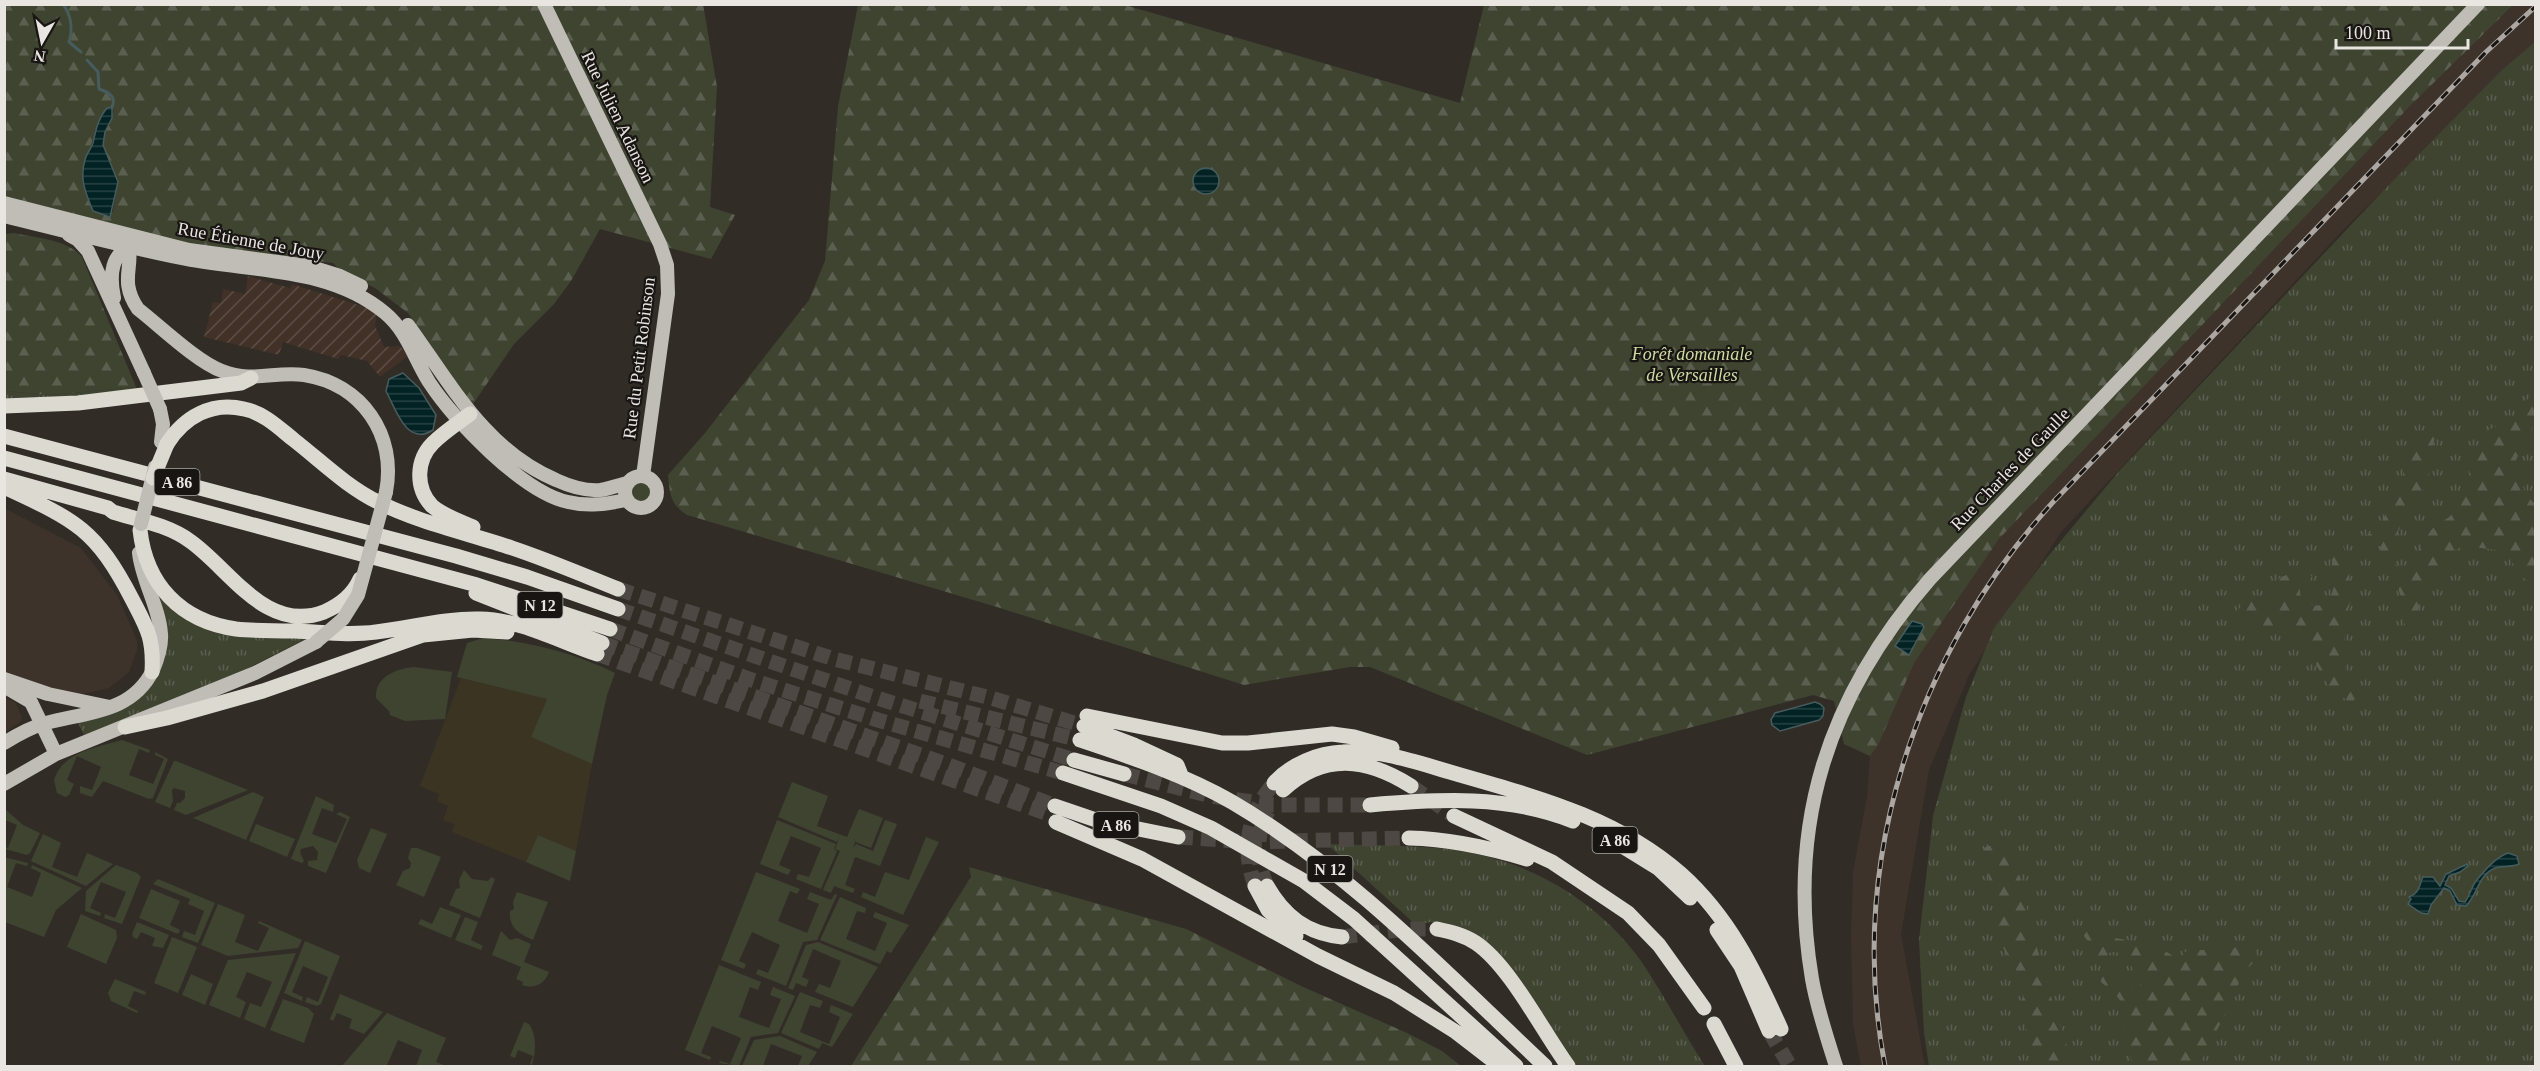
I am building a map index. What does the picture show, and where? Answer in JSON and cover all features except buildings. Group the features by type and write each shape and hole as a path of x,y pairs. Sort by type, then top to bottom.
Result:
{"highway":[{"path":"4,406 78,403 241,383 251,378"},
{"path":"153,478 164,443 199,413 224,407 250,410 268,419 352,486 380,503 413,518 512,548 618,588"},
{"path":"465,418 432,444 425,454 420,471 423,491 432,506 442,513 503,539 512,548"},
{"name":"A 86","path":"4,435 456,556 528,577 618,609"},
{"name":"A 86","path":"4,458 468,584"},
{"path":"4,479 108,508 113,512 171,530 199,548 260,603 278,612 303,616 337,605 354,591 365,569"},
{"path":"4,487 69,519 101,547 116,567 150,635 153,650 152,672"},
{"path":"140,527 147,565 161,589 179,606 192,614 227,627 361,633 454,620 481,619 511,623 544,633 557,640"},
{"name":"N 12","path":"468,584 525,600 603,642 557,640"},
{"path":"125,727 167,718 263,691 423,635 492,630 557,640"},
{"name":"N 12","path":"1508,789 1392,748 1343,735 1318,733 1228,743 1173,735 1084,727 1134,745 1177,765 1182,777 1230,801 1283,834 1352,886 1545,1066"},
{"path":"1412,786 1374,767 1338,763 1315,769 1278,786 1295,766 1318,756 1354,751 1397,758 1508,789"},
{"path":"1074,760 1124,774"},
{"name":"N 12","path":"1063,773 1139,798 1211,828 1253,850 1329,899 1403,962 1516,1066"},
{"name":"A 86","path":"1370,805 1440,800 1510,804 1570,819 1613,839 1658,868 1688,895 1715,927 1741,966 1775,1030 1739,943 1709,903 1682,875 1651,850 1616,829 1579,812 1508,789"},
{"name":"A 86","path":"1180,841 1099,821 1056,815 1142,859 1318,956 1394,993"},
{"path":"1454,816 1546,858 1628,913 1659,945 1704,1008"},
{"path":"1409,838 1486,846 1552,869 1599,892"},
{"path":"1342,937 1320,933 1298,923 1261,886 1268,910 1296,936 1456,1032 1500,1066"},
{"path":"1437,929 1466,937 1484,949 1497,962 1568,1066"},
{"path":"1714,1024 1736,1066"}],"main road":[{"name":"Rue Julien Adanson","path":"544,4 660,244"},
{"name":"Rue Charles de Gaulle","path":"1836,1066 1812,980 1803,877 1808,829 1823,761 1843,708 1862,673 1899,616 1930,579 2478,4"},
{"name":"Rue Étienne de Jouy","path":"4,203 189,250 308,266 340,276 368,290 405,321 448,384 465,418"},
{"path":"4,216 200,262 280,272 314,279 361,296 385,312 400,328 429,381 506,465 550,495 566,502 584,505 626,500"},
{"path":"54,228 78,240 88,251 116,308 160,409 164,424 164,443"},
{"path":"4,784 81,742 125,727 255,673 316,642 335,628 354,603 362,585 386,492 389,466 385,445 371,417 349,393 338,386 304,375 288,374 251,378 214,368 138,309 131,298 126,280 130,253 119,231"},
{"path":"116,308 112,274 117,255 144,238"},
{"name":"Rue du Petit Robinson","path":"643,476 668,294 667,265 660,244"},
{"path":"465,418 543,475 571,486 600,490 643,476 652,480 657,487 655,501 648,507 640,508 631,505 626,500 627,483"},
{"path":"4,743 42,724 112,708 135,695 152,672 160,651 161,634 159,620 140,559 140,527 153,478"},
{"path":"4,679 48,694 112,708"},
{"path":"4,687 26,697 31,702 56,754"},
{"path":"48,694 64,706 81,742"},
{"path":"26,697 28,730"}],"shaded area":[{"path":"2513,5 2535,5 2535,42 2346,227 2061,532 1969,675 1929,770 1901,934 1925,1066 1861,1066 1853,1024 1851,938 1853,872 1867,796 1870,756 1844,744 1867,690 1914,663 1999,539 2410,106"},
{"path":"248,276 290,288 292,284 377,311 375,326 384,347 400,346 408,356 380,377 367,361 341,355 338,359 283,342 279,355 204,337 213,302 221,303 223,289 245,294"},
{"path":"4,508 81,548 117,595 137,640 137,650 129,672 109,688 74,696 5,672"},
{"path":"461,678 547,699 531,737 592,764 576,851 538,835 526,862 452,832 455,824 443,820 448,806 437,801 439,794 420,786"},
{"path":"5,698 15,702 22,717 20,722 5,732"}],"green space":[{"path":"703,4 717,87 710,207 735,215 711,259 600,229 571,281 554,304 514,344 471,407 408,313 375,288 341,271 333,263 199,246 5,198 5,5","holes":["114,110 103,145 118,182 113,212 93,210 83,183 84,164 103,112"]},
{"name":"Forêt domaniale de Versailles","path":"858,5 1125,5 1460,103 1484,5 2513,5 2410,106 1999,539 1914,663 1878,745 1870,756 1844,744 1834,701 1813,695 1587,755 1370,667 1350,667 1244,685 997,607 687,515 681,511 672,498 668,475 705,433 809,300 825,261 838,106"},
{"path":"2535,42 2535,1066 1929,1066 1924,1033 1919,940 1933,816 1966,697 1994,628 2045,560 2120,470 2382,192 2501,71"},
{"path":"14,233 60,243 76,251 82,257 136,387 51,395 5,391 5,234"},
{"path":"136,387 138,389 93,396 5,401 4,391 51,395"},
{"path":"2535,390 2535,422 2515,462 2526,495 2535,504 2535,585 2520,576 2506,551 2464,546 2453,551 2420,594 2417,627 2410,647 2406,643 2403,603 2398,588 2382,567 2380,546 2368,546 2363,536 2375,533 2381,528 2399,489 2414,440 2426,429 2433,429 2436,433 2430,457 2430,472 2420,497 2400,528 2392,550 2392,563 2407,566 2430,531 2451,515 2456,498 2471,491 2474,483 2469,474 2470,464 2486,431 2512,419"},
{"path":"641,480 646,481 652,487 652,497 646,503 641,504 636,503 630,497 629,492 630,487 636,481"},
{"path":"2341,540 2348,560 2351,600 2343,626 2345,643 2341,649 2343,664 2354,690 2355,699 2352,702 2342,697 2327,682 2310,654 2296,637 2288,633 2256,630 2249,627 2238,611 2241,605 2248,600 2272,602 2275,583 2278,579 2292,574 2312,576 2308,582 2300,586 2301,596 2305,603 2323,605 2334,587 2332,555"},
{"path":"160,594 174,609 307,638 217,684 84,735 77,721 103,716 128,705 149,689 156,678 163,659 158,595"},
{"path":"483,638 551,649 615,673 607,695 592,764 531,737 547,699 457,677 467,643"},
{"path":"414,667 452,672 445,719 405,721 390,715 376,698 383,679 393,672"},
{"path":"122,740 150,750 149,753 139,749 129,775 153,784 164,759 155,755 155,752 168,759 153,798 149,799 103,781 92,797 80,793 80,786 92,790 101,767 77,756 67,780 74,784 69,795 65,797 57,793 54,780 65,763 82,752"},
{"path":"174,761 248,790 186,815 174,810 177,803 185,798 185,791 174,788 172,790 173,801 170,808 155,802"},
{"path":"792,782 828,796 817,826 847,837 859,809 883,818 871,848 853,841 855,842 853,848 856,844 873,851 885,820 897,824 880,866 855,857 845,885 855,889 853,893 834,886 831,893 823,890 840,851 835,849 840,836 837,842 778,817"},
{"path":"253,792 264,797 246,840 193,818"},
{"path":"316,796 334,805 333,812 322,808 312,834 336,843 347,819 336,814 340,812 350,817 326,873 308,866 308,861 317,860 318,852 313,846 301,849 300,853 304,861 302,863 291,859"},
{"path":"5,809 23,825 40,833 27,855 5,849 5,847 8,848 17,825 5,820"},
{"path":"777,820 836,844 834,849 837,851 821,889 796,879 798,874 809,877 821,848 791,836 779,865 791,870 788,875 760,864"},
{"path":"256,824 295,839 287,857 249,841"},
{"path":"371,828 387,834 370,873 359,868 357,860"},
{"path":"43,834 61,843 52,867 77,877 87,853 113,864 86,886 31,861"},
{"path":"538,835 576,851 570,881 526,862"},
{"path":"926,837 939,842 903,915 861,897 863,892 875,897 885,872 909,880"},
{"path":"2010,837 2038,953 2074,1066 2038,1066 2020,1009 2025,987 1999,940 1984,848"},
{"path":"1327,844 1418,847 1472,853 1521,868 1567,891 1607,922 1641,961 1705,1066 1577,1066 1551,1031 1511,969 1447,925 1431,922 1416,925"},
{"path":"411,848 441,857 424,897 396,885 403,871 410,868 411,863 408,858"},
{"path":"4,857 28,863 27,866 16,863 7,887 32,897 41,873 31,868 32,865 82,888 56,910 44,937 5,922"},
{"path":"116,865 137,873 141,877 122,924 104,918 105,914 115,918 126,892 101,882 90,908 101,913 100,916 85,911 86,891"},
{"path":"969,867 1186,929 1301,986 1407,1033 1442,1051 1461,1066 851,1066 971,877"},
{"path":"464,870 472,879 488,881 491,877 495,879 480,918 449,905 456,889 460,888 459,880"},
{"path":"756,872 800,889 797,894 790,891 778,921 807,933 819,904 807,899 810,892 831,900 835,894 837,895 817,940 803,942 786,986 756,974 758,969 768,973 780,945 752,932 739,961 746,964 744,969 721,960"},
{"path":"158,879 215,903 198,943 182,937 184,931 195,935 204,911 188,904 190,899 153,884"},
{"path":"151,889 180,901 170,925 180,930 178,934 139,918"},
{"path":"517,892 548,902 533,940 519,932 511,922 510,911 514,909 513,902"},
{"path":"840,897 866,908 865,913 857,911 846,939 875,951 887,923 873,917 875,912 909,925 891,953 887,951 880,964 820,940"},
{"path":"218,904 245,915 235,942 258,951 269,928 258,923 259,921 302,940 298,948 228,956 201,945"},
{"path":"440,907 461,915 451,938 418,924 421,919 432,924"},
{"path":"81,914 116,930 117,938 106,964 67,947"},
{"path":"465,917 478,922 471,940 483,946 481,950 455,940"},
{"path":"137,922 169,935 163,948 152,946 155,938 141,932 137,939 133,937"},
{"path":"2094,929 2104,936 2155,945 2180,960 2185,952 2189,951 2242,947 2253,949 2257,954 2241,976 2235,996 2199,1066 2133,1066 2124,1031 2125,1006 2101,982 2100,975 2113,971 2140,992 2139,980 2130,965 2117,952 2110,952 2102,962 2098,961 2093,947 2083,935 2085,931"},
{"path":"501,931 510,940 517,938 531,944 524,962 549,972 541,983 534,986 522,985 523,982 516,979 521,967 492,955"},
{"path":"172,937 197,947 178,993 154,983"},
{"path":"305,941 340,956 321,1004 317,1006 305,1002 307,997 318,1002 328,977 303,966 292,992 303,997 302,1001 284,993"},
{"path":"818,942 878,967 853,1007 815,992 819,984 830,988 841,961 813,949 802,977 809,980 806,987 796,983 793,990 788,988 806,945"},
{"path":"296,953 265,1028 244,1019 250,1003 261,1007 272,982 247,972 236,997 246,1002 240,1018 209,1005 228,960"},
{"path":"719,965 761,982 758,990 750,987 739,1017 769,1028 781,999 770,995 773,987 795,996 778,1033 751,1037 739,1066 719,1063 720,1061 730,1064 741,1038 712,1026 701,1053 711,1057 710,1060 685,1050"},
{"path":"191,974 213,984 205,1005 182,995"},
{"path":"115,979 146,992 145,995 134,991 128,1006 138,1011 137,1013 111,1001 108,993"},
{"path":"800,992 823,1001 820,1008 810,1005 800,1032 829,1044 840,1017 829,1012 831,1005 853,1014 832,1047 822,1043 819,1049 781,1033"},
{"path":"340,994 383,1012 364,1034 349,1028 352,1019 337,1013 333,1021 330,1019"},
{"path":"283,999 308,1008 314,1014 304,1043 270,1030"},
{"path":"387,1013 446,1038 436,1062 446,1066 416,1066 422,1050 398,1040 387,1065 389,1066 342,1066"},
{"path":"524,1022 529,1024 535,1039 532,1065 530,1064 533,1056 518,1050 515,1058 510,1056"},
{"path":"780,1036 817,1052 808,1066 798,1066 802,1056 771,1044 763,1066 742,1066 754,1040"}],"water":[{"path":"112,107 112,118 105,132 103,145 118,182 110,217 93,211 83,180 83,167 99,120 107,108"},
{"path":"1206,168 1215,172 1219,181 1215,190 1206,194 1197,190 1193,181 1197,172"},
{"path":"403,373 419,388 436,415 433,430 424,434 416,434 409,430 398,416 386,391 389,379"},
{"path":"1912,621 1924,627 1909,655 1895,646"},
{"path":"1815,702 1824,708 1823,716 1819,720 1780,731 1772,725 1771,720 1775,713"},
{"path":"2508,853 2517,856 2519,864 2498,867 2489,871 2466,906 2457,905 2450,891 2444,888 2431,905 2428,914 2421,913 2408,904 2411,899 2409,897 2417,891 2423,877 2433,877 2440,886 2446,874 2467,864 2468,866 2460,872 2449,876 2445,885 2451,888 2459,901 2465,902 2474,883 2495,861"}],"waterway":[{"path":"63,4 70,22 69,42 81,52"},
{"path":"87,60 98,72 99,89 112,97 112,107"}],"tunnel":[{"path":"618,589 834,659 991,698 1084,726"},
{"path":"618,609 871,696 1074,760"},
{"path":"610,629 752,680 878,720 1063,773"},
{"path":"602,643 946,764 1050,804"},
{"path":"597,654 1057,817"},
{"path":"920,701 1080,740"},
{"path":"1124,774 1211,796 1273,805 1370,805"},
{"path":"1255,886 1248,858 1249,831 1258,807 1274,783"},
{"path":"1411,786 1454,816"},
{"path":"1267,886 1263,877 1258,848 1261,830 1268,811"},
{"path":"1178,837 1251,842 1409,838"},
{"path":"1342,937 1406,929 1437,929"},
{"path":"1769,1031 1790,1066"}],"railway":[{"path":"1885,1066 1875,989 1876,913 1885,838 1903,764 1930,693 1964,625 2006,561 2054,501 2486,52 2536,6"}]}
